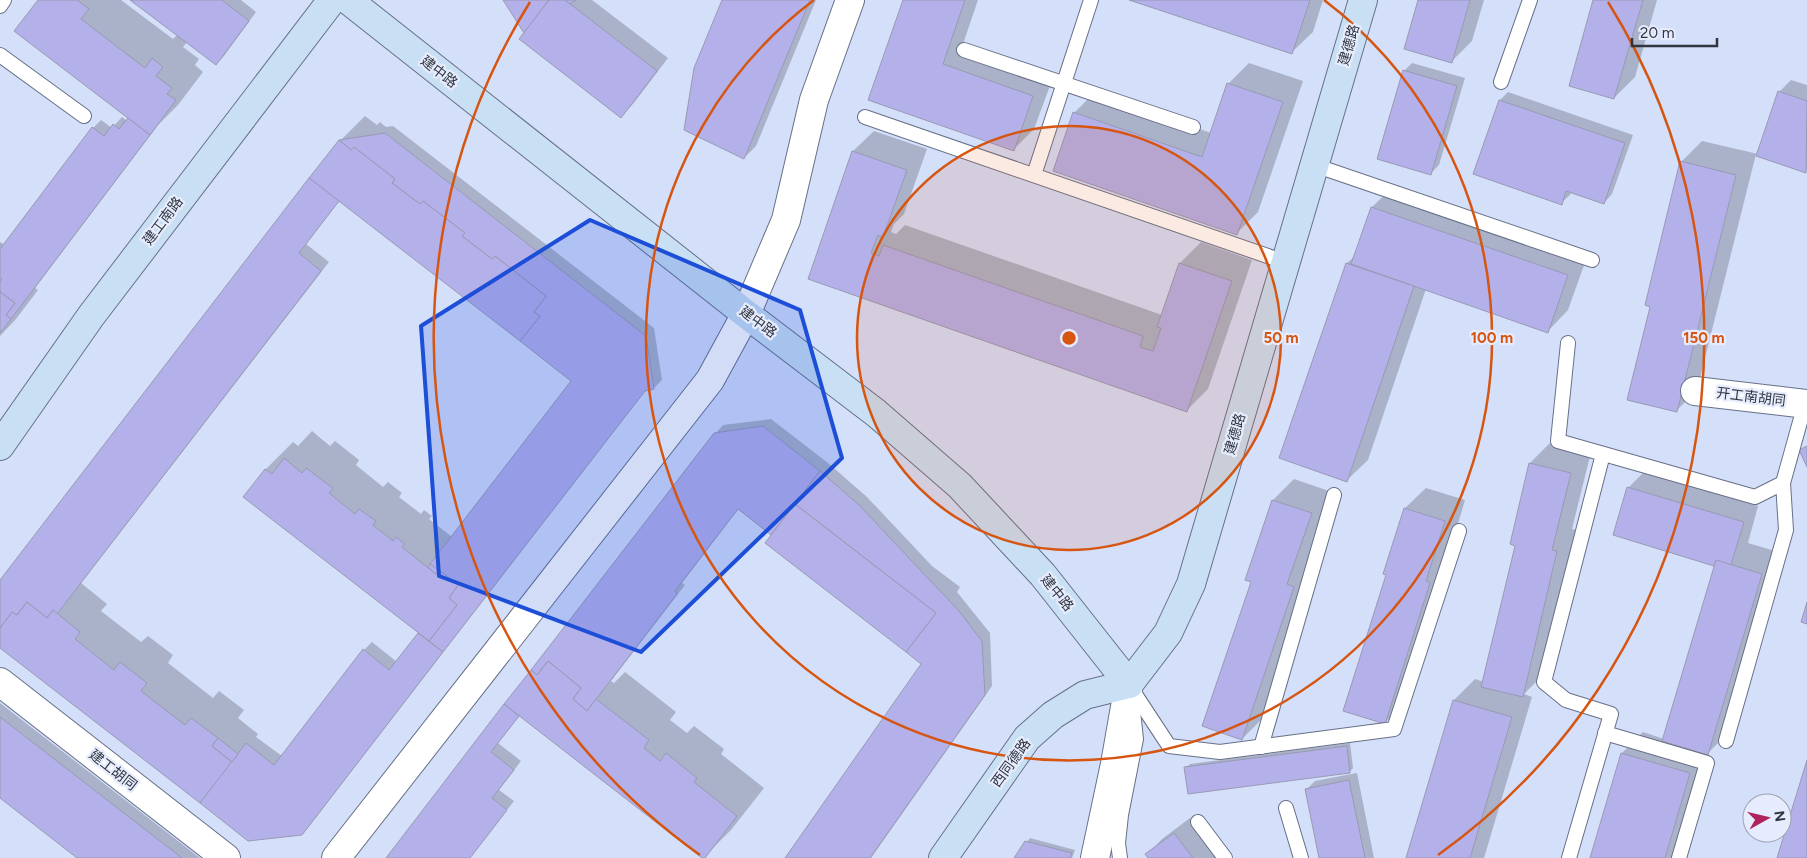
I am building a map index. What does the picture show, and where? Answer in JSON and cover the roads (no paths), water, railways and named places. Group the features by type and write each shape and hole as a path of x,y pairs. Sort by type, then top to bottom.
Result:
{"street":[{"name":"建工南路","path":"0,446 91,316 332,0"},
{"name":"建中路","path":"348,0 746,314 876,413 960,486 1042,576 1129,684"},
{"path":"336,858 710,380 746,314 786,220 814,100 850,0"},
{"name":"建德路","path":"1095,858 1115,764 1129,684 1168,633 1191,584 1363,0"},
{"name":"开工南胡同","path":"1695,391 1806,404"},
{"name":"建工胡同","path":"0,682 226,858"},
{"name":"西同德路","path":"943,858 1027,738 1053,714 1085,695 1129,684"}],"lane":[{"path":"0,6 4,0"},
{"path":"1034,175 1091,0"},
{"path":"1501,82 1530,0"},
{"path":"964,50 1193,126"},
{"path":"0,55 84,116"},
{"path":"865,117 1285,262"},
{"path":"1314,165 1592,260"},
{"path":"1568,343 1558,441 1755,497 1783,484"},
{"path":"1726,741 1786,530 1783,484 1806,404"},
{"path":"1569,858 1611,714 1566,700 1544,682 1603,454"},
{"path":"1261,747 1334,495"},
{"path":"1129,684 1169,746 1220,752 1394,729 1458,531"},
{"path":"1120,858 1118,843 1121,815 1136,739 1129,684"},
{"path":"1605,733 1707,763 1679,858"},
{"path":"1286,808 1301,858"},
{"path":"1198,822 1225,858"}]}
